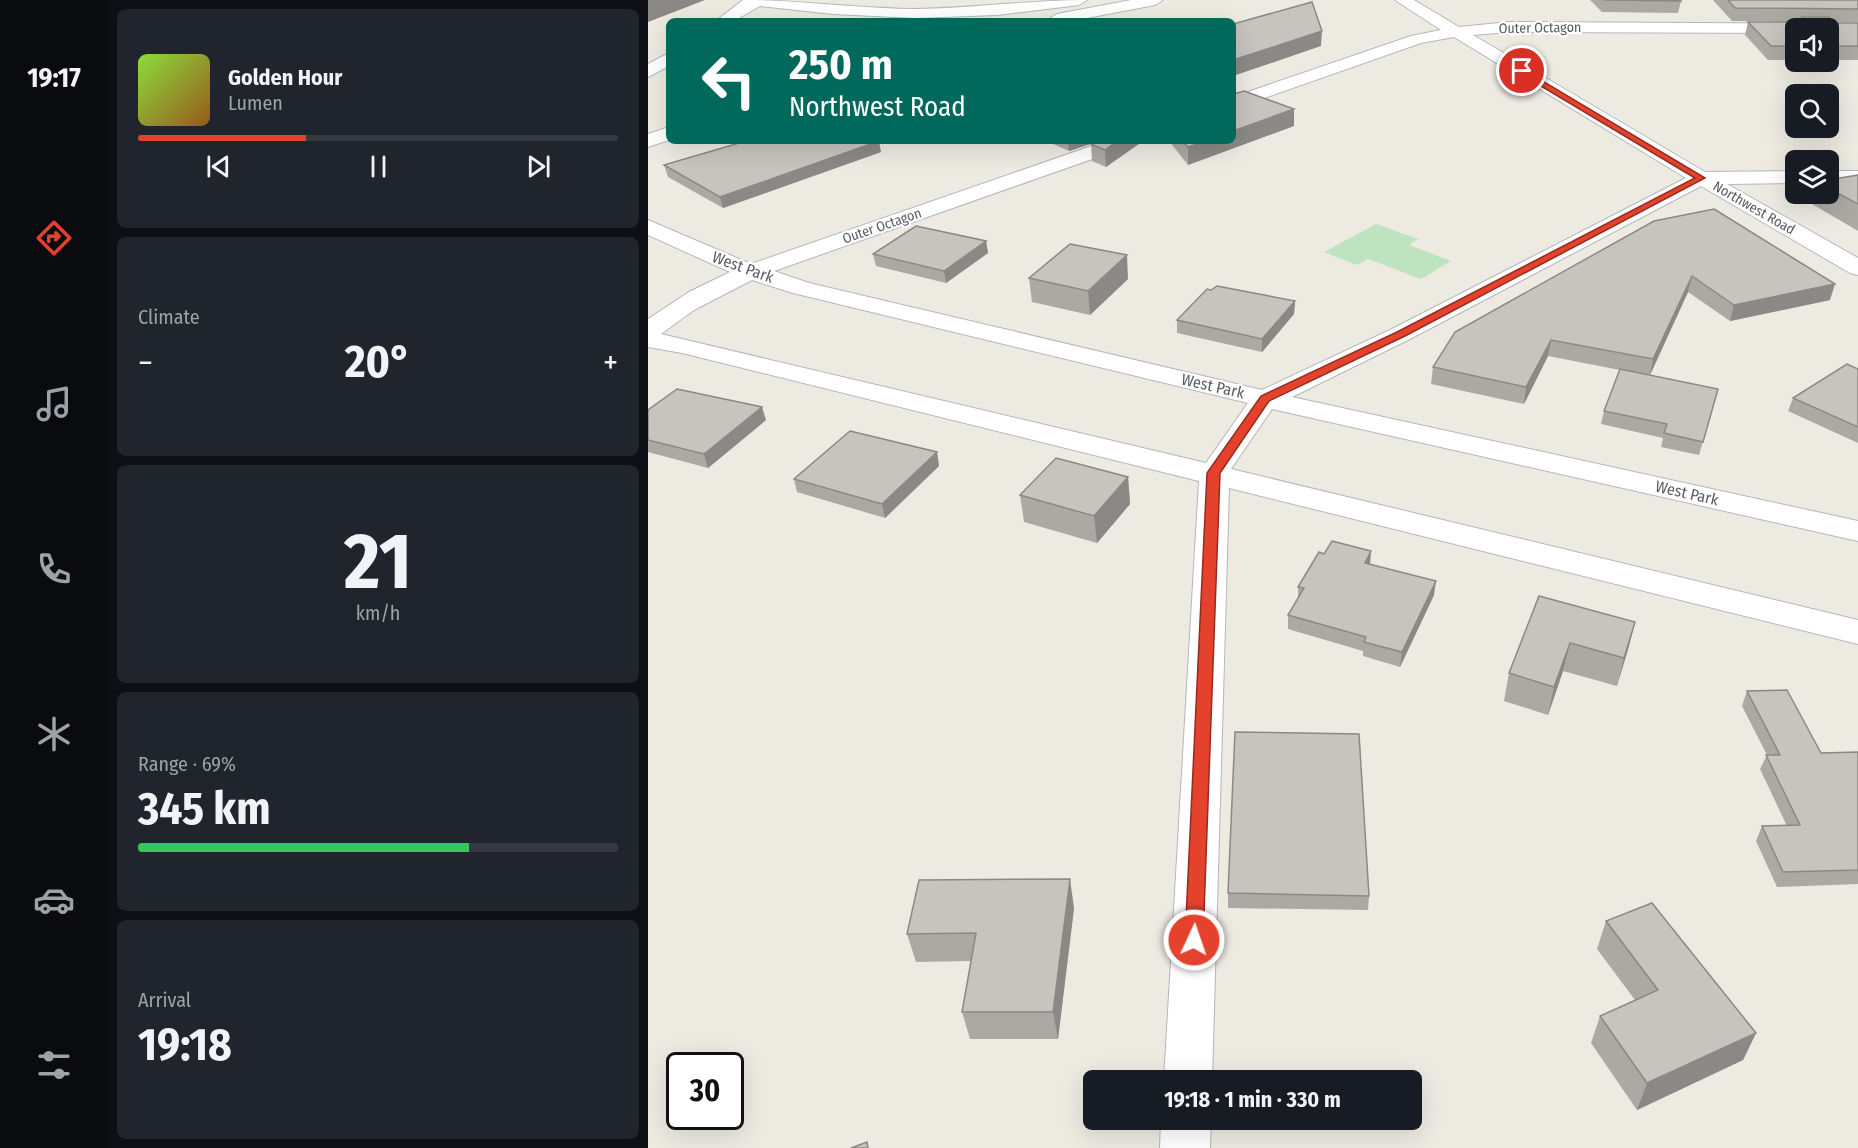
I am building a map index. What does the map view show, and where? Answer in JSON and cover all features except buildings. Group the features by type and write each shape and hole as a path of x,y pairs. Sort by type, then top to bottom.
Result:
{"street":[{"path":"728,18 757,0 810,8 871,13 933,14 973,12 1079,0"},
{"path":"810,8 990,0"},
{"path":"1010,18 1090,0"},
{"path":"1062,18 1155,0"},
{"name":"Northwest Road","path":"1403,0 1701,178 1858,268"},
{"name":"Outer Octagon","path":"1236,102 1417,39 1455,32 1509,27 1858,28"},
{"path":"648,72 666,60"},
{"path":"648,122 666,116"},
{"path":"648,141 666,134"},
{"name":"Outer Octagon","path":"648,331 665,316 710,290 752,271 1116,144"},
{"path":"1188,1070 1214,473 1265,399 1401,334 1701,178 1785,177"},
{"path":"1839,177 1858,177"},
{"name":"West Park","path":"648,227 730,265 802,288 1265,399 1858,531"},
{"path":"648,339 682,345 1214,473 1858,632"},
{"path":"1185,1148 1186,1130"}],"green space":[{"path":"1376,224 1418,239 1409,245 1451,261 1421,279 1368,259 1357,265 1324,252"}],"route":[{"path":"1194,940 1214,473 1265,399 1401,334 1701,178 1522,71"}]}
